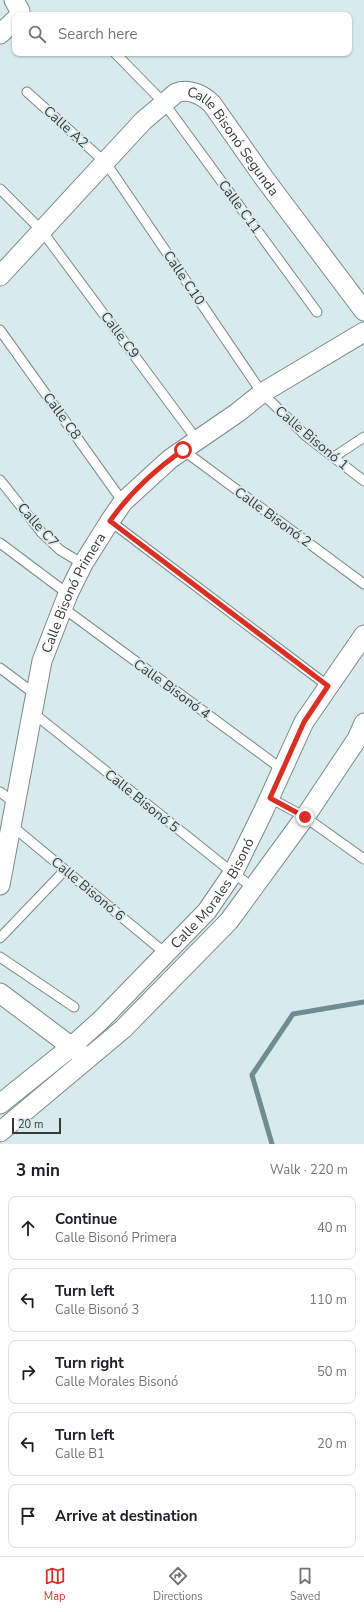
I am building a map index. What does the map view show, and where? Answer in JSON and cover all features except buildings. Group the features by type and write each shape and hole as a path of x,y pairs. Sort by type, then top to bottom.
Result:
{"street":[{"path":"14,0 20,12"},
{"path":"0,34 12,23"},
{"name":"Calle Bisonó Segunda","path":"0,276 106,163 143,121 176,93 184,91 192,92 212,104 316,248 364,311"},
{"name":"Calle Bisonó Primera","path":"0,885 11,825 7,798 34,704 42,661 65,601 83,564 110,521 123,502 170,459 237,413 262,393 364,332"},
{"name":"Calle Morales Bisonó","path":"0,1104 71,1047 100,1021 207,911 233,873 270,798 304,722 364,635"},
{"name":"Calle Morales Bisonó","path":"0,1132 123,1029 229,921 305,817 362,735"},
{"path":"0,993 88,1059"}],"lane":[{"name":"Calle C11","path":"118,56 164,102 317,312"},
{"name":"Calle A2","path":"27,92 106,163"},
{"name":"Calle C10","path":"106,163 262,393"},
{"name":"Calle C9","path":"0,189 42,231 190,445"},
{"name":"Calle C8","path":"0,330 123,502"},
{"name":"Calle Bisonó 1","path":"262,393 306,436 364,481"},
{"path":"334,457 364,437"},
{"name":"Calle Bisonó 2","path":"190,445 364,584"},
{"name":"Calle C7","path":"0,480 42,534 60,550 83,564"},
{"path":"110,521 328,686"},
{"name":"Calle Bisonó 4","path":"0,543 65,601 282,770"},
{"name":"Calle Bisonó 5","path":"0,668 34,704 233,873 254,888"},
{"path":"270,798 305,817 364,859"},
{"name":"Calle Bisonó 6","path":"11,825 165,953"},
{"path":"0,938 65,870"},
{"path":"0,957 74,1007"}],"waterway":[{"path":"272,1144 252,1075 293,1014 364,1002"}],"route":[{"path":"183,450 170,459 123,502 110,521 328,686 304,722 270,798 305,817"}]}
